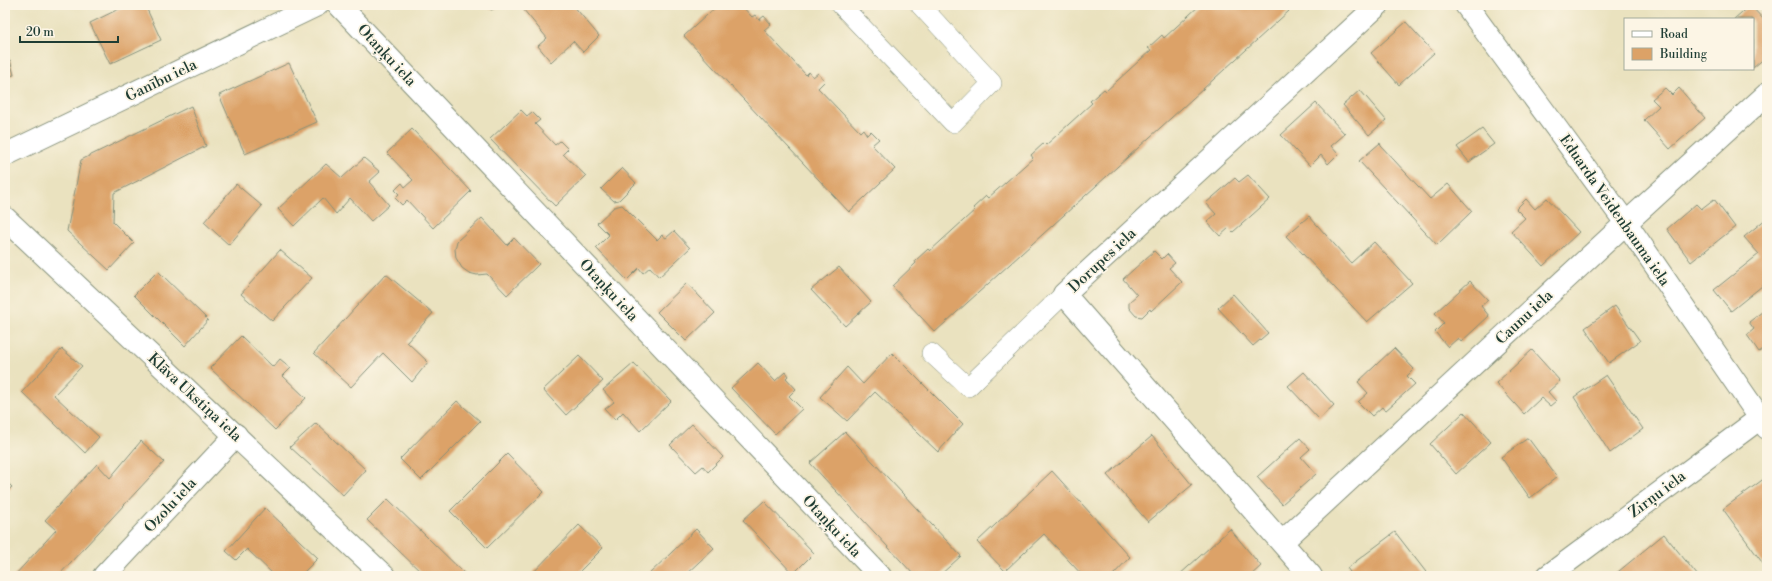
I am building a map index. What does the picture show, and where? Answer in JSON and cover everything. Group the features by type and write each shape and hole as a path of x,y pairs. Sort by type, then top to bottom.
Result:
{"main road":[{"name":"Ganību iela","path":"5,155 317,5"},
{"name":"Otaņķu iela","path":"339,5 880,576"},
{"name":"Dorupes iela","path":"1311,576 1064,294 1378,5"},
{"name":"Eduarda Veidenbauma iela","path":"1466,5 1626,223 1764,420"},
{"name":"Caunu iela","path":"1282,542 1767,94"},
{"name":"Klāva Ukstiņa iela","path":"5,218 384,576"},
{"name":"Zirņu iela","path":"1548,576 1764,420"},
{"name":"Ozolu iela","path":"104,576 236,435"}],"lane":[{"path":"841,5 953,123 992,83 920,5"},
{"path":"931,353 968,387 1064,294"}],"building":[{"path":"127,5 134,5 135,8 145,5 161,40 110,64 90,23"},
{"path":"489,5 502,5 491,10"},
{"path":"527,5 573,5 599,36 583,52 573,41 551,62 538,46 547,38 523,9"},
{"path":"718,5 741,5 752,17 755,15 759,20 764,16 771,24 764,30 806,75 809,72 813,77 818,73 825,81 818,88 860,132 863,129 867,135 871,131 879,139 872,145 895,169 849,212 684,36"},
{"path":"1200,5 1283,5 1289,11 935,332 892,286 928,249 930,251 975,210 973,208 986,196 988,198 1033,158 1031,155 1044,143 1046,145 1092,103 1090,101 1104,89 1106,91 1151,50 1148,48 1162,35 1164,38"},
{"path":"1750,5 1767,23 1767,56 1754,67 1754,18 1735,18"},
{"path":"1406,22 1434,53 1399,85 1371,53"},
{"path":"10,60 14,75 5,77 5,62"},
{"path":"289,63 317,122 245,154 219,95"},
{"path":"1665,88 1672,95 1679,88 1705,118 1670,149 1644,120 1659,106 1652,99"},
{"path":"1360,90 1386,120 1369,135 1343,105"},
{"path":"1316,103 1345,134 1331,146 1338,154 1328,164 1321,155 1310,166 1281,135"},
{"path":"191,106 206,146 114,193 113,222 134,243 109,270 67,231 81,160"},
{"path":"521,110 527,116 532,112 540,120 535,124 555,145 560,141 568,149 563,154 586,176 555,206 490,139"},
{"path":"412,129 471,191 433,228 407,200 402,205 395,198 399,194 395,190 402,183 405,187 413,180 387,153"},
{"path":"1482,129 1494,144 1469,162 1457,147"},
{"path":"1380,143 1381,146 1430,199 1448,184 1472,211 1437,245 1359,161"},
{"path":"364,158 380,172 369,182 389,205 371,221 350,198 336,214 323,198 294,226 278,209 326,164 342,178"},
{"path":"622,168 636,183 619,200 614,201 601,189"},
{"path":"1248,175 1270,199 1233,232 1229,228 1220,236 1207,222 1216,214 1206,203 1235,178 1239,182"},
{"path":"236,184 262,206 229,245 204,222"},
{"path":"1547,198 1579,232 1543,266 1511,231 1525,218 1516,209 1526,199 1535,209"},
{"path":"1714,199 1735,227 1691,262 1667,229 1696,204 1701,209"},
{"path":"622,205 657,240 662,235 666,238 674,231 690,248 659,277 650,267 643,273 639,268 627,280 596,248 609,235 597,223 614,207"},
{"path":"1309,216 1351,263 1374,242 1412,283 1367,322 1286,236"},
{"path":"482,218 507,245 514,238 539,264 507,295 487,274 477,275 469,273 462,268 456,258 455,249 457,241"},
{"path":"1767,218 1767,282 1731,311 1714,290 1759,254 1744,237"},
{"path":"280,250 312,278 272,321 241,294"},
{"path":"1154,251 1162,259 1167,254 1175,263 1169,268 1182,282 1151,311 1150,309 1142,317 1136,316 1129,308 1129,302 1137,295 1123,279"},
{"path":"839,267 871,302 845,326 811,290"},
{"path":"158,271 208,320 185,346 134,295"},
{"path":"386,274 433,313 407,342 428,362 412,382 383,353 351,387 314,353"},
{"path":"1470,281 1488,300 1481,306 1489,316 1461,342 1458,338 1448,347 1435,332 1444,323 1435,313"},
{"path":"687,283 715,313 686,341 657,312"},
{"path":"1233,294 1268,333 1253,346 1218,308"},
{"path":"1615,306 1640,341 1609,363 1585,328"},
{"path":"1767,308 1767,346 1759,352 1747,335 1754,329 1749,322"},
{"path":"241,336 273,367 280,359 291,368 283,376 306,398 275,430 210,368"},
{"path":"1394,348 1414,369 1407,376 1415,384 1385,411 1382,407 1372,416 1358,402 1368,393 1358,382"},
{"path":"62,349 82,366 54,395 99,437 85,453 22,392"},
{"path":"1532,350 1560,381 1548,392 1556,401 1550,406 1541,398 1524,414 1496,383"},
{"path":"892,353 963,424 938,452 875,392 847,421 820,397 847,367 863,384"},
{"path":"579,356 603,381 566,415 543,390"},
{"path":"634,363 671,401 640,431 623,412 615,420 605,409 614,402 603,390"},
{"path":"758,363 775,381 785,372 788,376 786,378 796,389 789,396 802,409 775,434 731,388"},
{"path":"1304,372 1334,405 1319,419 1288,386"},
{"path":"1606,375 1643,429 1610,453 1574,397"},
{"path":"457,401 480,421 421,480 400,459"},
{"path":"1464,412 1491,442 1456,474 1430,444"},
{"path":"316,423 366,470 343,495 290,447"},
{"path":"692,424 723,457 708,472 703,466 696,472 670,445"},
{"path":"845,432 961,556 939,576 915,576 810,463"},
{"path":"1152,436 1192,485 1148,522 1107,475"},
{"path":"1300,438 1310,449 1301,457 1316,474 1282,504 1257,477"},
{"path":"1528,438 1557,477 1530,498 1501,457"},
{"path":"141,441 164,462 58,576 14,576 56,530 45,520 97,464 110,478"},
{"path":"507,454 544,492 487,548 450,511"},
{"path":"1052,471 1130,557 1112,576 1083,576 1044,534 1005,571 977,542"},
{"path":"1765,478 1767,481 1767,569 1723,509"},
{"path":"5,480 12,487 5,493"},
{"path":"388,499 467,576 425,576 367,520"},
{"path":"764,501 814,553 793,574 743,520"},
{"path":"265,508 318,558 300,576 275,576 247,549 236,560 226,551"},
{"path":"579,525 603,548 575,576 530,576"},
{"path":"696,529 714,548 684,576 647,576"},
{"path":"1230,529 1261,566 1250,576 1178,576"},
{"path":"1395,532 1429,576 1353,576 1347,568"},
{"path":"1664,534 1698,576 1613,576"}]}
